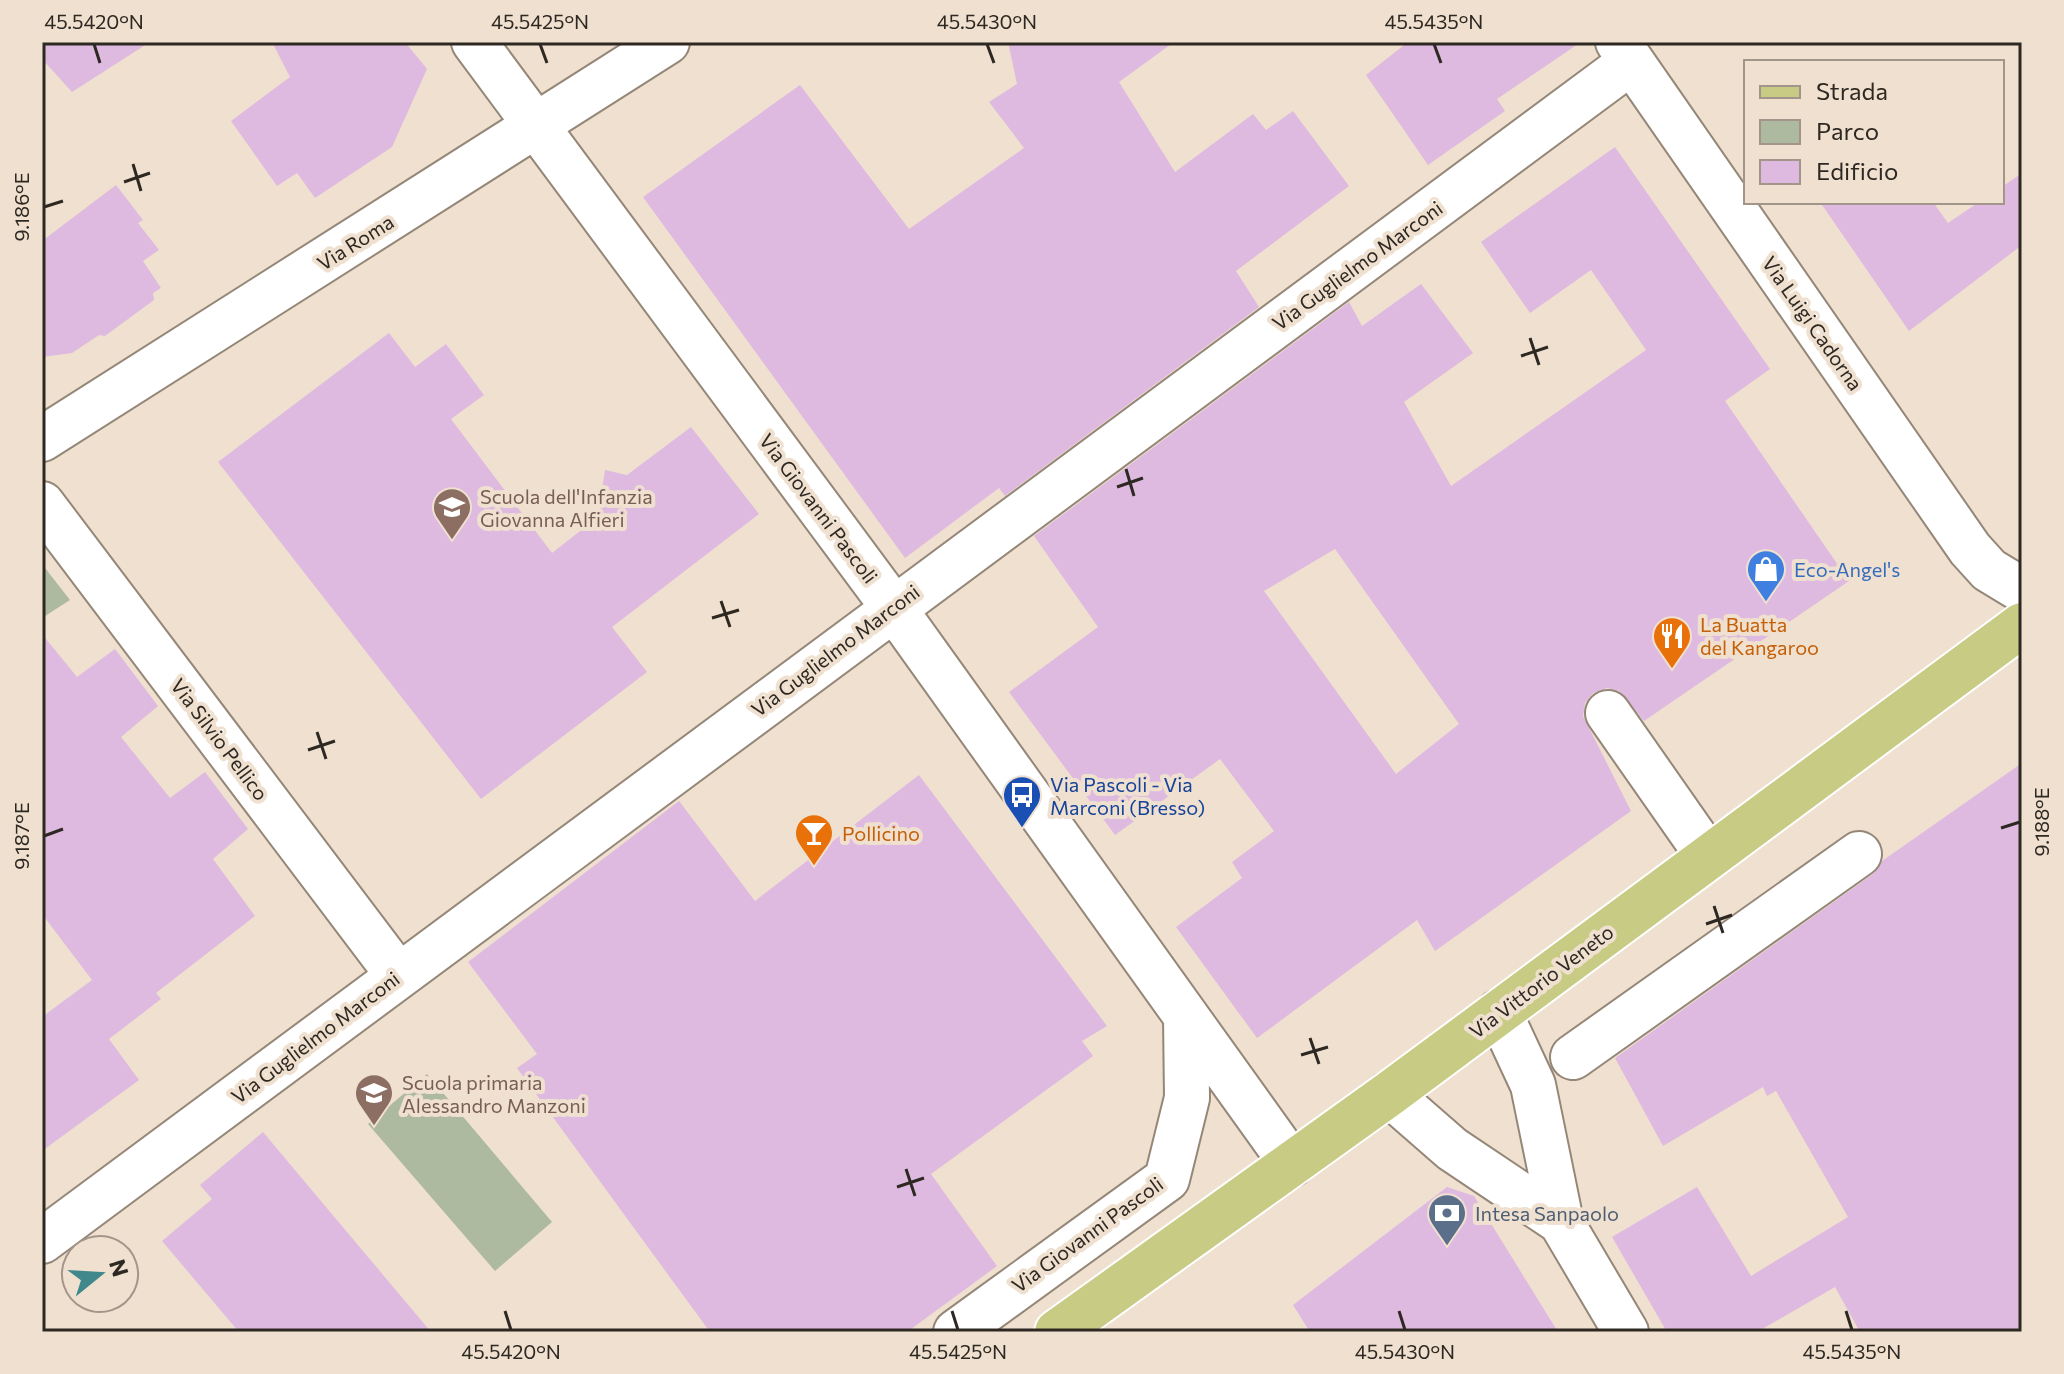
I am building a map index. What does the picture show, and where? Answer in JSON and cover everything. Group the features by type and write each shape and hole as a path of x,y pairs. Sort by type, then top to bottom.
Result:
{"main road":[{"name":"Via Vittorio Veneto","path":"1057,1332 1389,1094 2022,625"}],"street":[{"name":"Via Giovanni Pascoli","path":"474,42 893,607 1292,1164"},
{"name":"Via Roma","path":"42,439 538,127 667,42"},
{"name":"Via Luigi Cadorna","path":"1624,52 1970,549 1989,570 2022,590"},
{"name":"Via Guglielmo Marconi","path":"42,1241 893,607 1624,52"},
{"name":"Via Silvio Pellico","path":"42,504 398,975"},
{"path":"1608,713 1708,856"},
{"path":"1573,1057 1859,854"},
{"path":"1499,1012 1533,1085 1561,1222 1626,1332"},
{"name":"Via Giovanni Pascoli","path":"956,1332 1167,1179 1187,1098 1186,1017"},
{"path":"1389,1094 1452,1149 1561,1222"}],"green space":[{"path":"42,564 70,600 42,618"},
{"path":"427,1074 552,1222 495,1271 368,1124"}],"building":[{"path":"42,42 150,42 72,92 42,59"},
{"path":"272,42 405,42 427,69 392,147 315,198 297,173 277,186 231,121 290,77"},
{"path":"1008,42 1174,42 1119,82 1175,172 1253,114 1266,130 1293,111 1349,186 1236,271 1259,307 1005,496 999,488 905,558 643,197 800,85 909,229 1024,148 989,102 1017,84"},
{"path":"1408,42 1581,42 1497,99 1505,111 1428,165 1366,75"},
{"path":"1615,147 1770,369 1725,401 1849,581 1644,721 1619,691 1607,688 1593,693 1585,703 1583,716 1631,811 1435,951 1417,920 1257,1038 1176,927 1242,878 1232,862 1274,831 1220,759 1115,835 1009,692 1098,627 1034,536 1349,302 1362,326 1421,284 1473,353 1404,402 1451,486 1646,350 1591,270 1530,313 1481,242","holes":["1335,549 1459,724 1396,774 1264,591"]},
{"path":"2022,173 2022,245 1909,331 1821,204 1934,204 1948,223 1976,204 2004,204 2004,186"},
{"path":"116,185 143,220 138,223 159,250 143,261 161,288 153,293 154,300 105,336 99,335 72,353 42,357 42,241"},
{"path":"389,333 415,367 446,344 484,395 451,419 552,553 598,517 605,470 627,475 691,427 759,514 612,627 647,672 481,799 218,462"},
{"path":"42,634 77,677 115,649 158,706 121,737 170,798 205,772 248,829 213,859 255,916 156,993 161,999 109,1039 139,1080 42,1151 42,1017 92,980 42,914"},
{"path":"2022,763 2022,1332 1860,1332 1835,1287 1757,1332 1667,1332 1612,1237 1697,1187 1751,1276 1848,1217 1776,1091 1767,1096 1763,1087 1663,1146 1615,1058 1873,874 1882,861"},
{"path":"919,775 1107,1026 1082,1041 1093,1056 931,1174 997,1266 907,1332 710,1332 517,1068 537,1054 468,962 679,801 755,901"},
{"path":"263,1132 431,1332 239,1332 162,1241 212,1199 200,1185"},
{"path":"1447,1187 1474,1196 1558,1332 1310,1332 1293,1305"}],"place":[{"name":"Scuola dell'Infanzia Giovanna Alfieri","path":"452,541"},
{"name":"Eco-Angel's","path":"1766,603"},
{"name":"La Buatta del Kangaroo","path":"1672,670"},
{"name":"Via Pascoli - Via Marconi (Bresso)","path":"1022,829"},
{"name":"Pollicino","path":"814,867"},
{"name":"Scuola primaria Alessandro Manzoni","path":"374,1127"},
{"name":"Intesa Sanpaolo","path":"1447,1247"}]}
